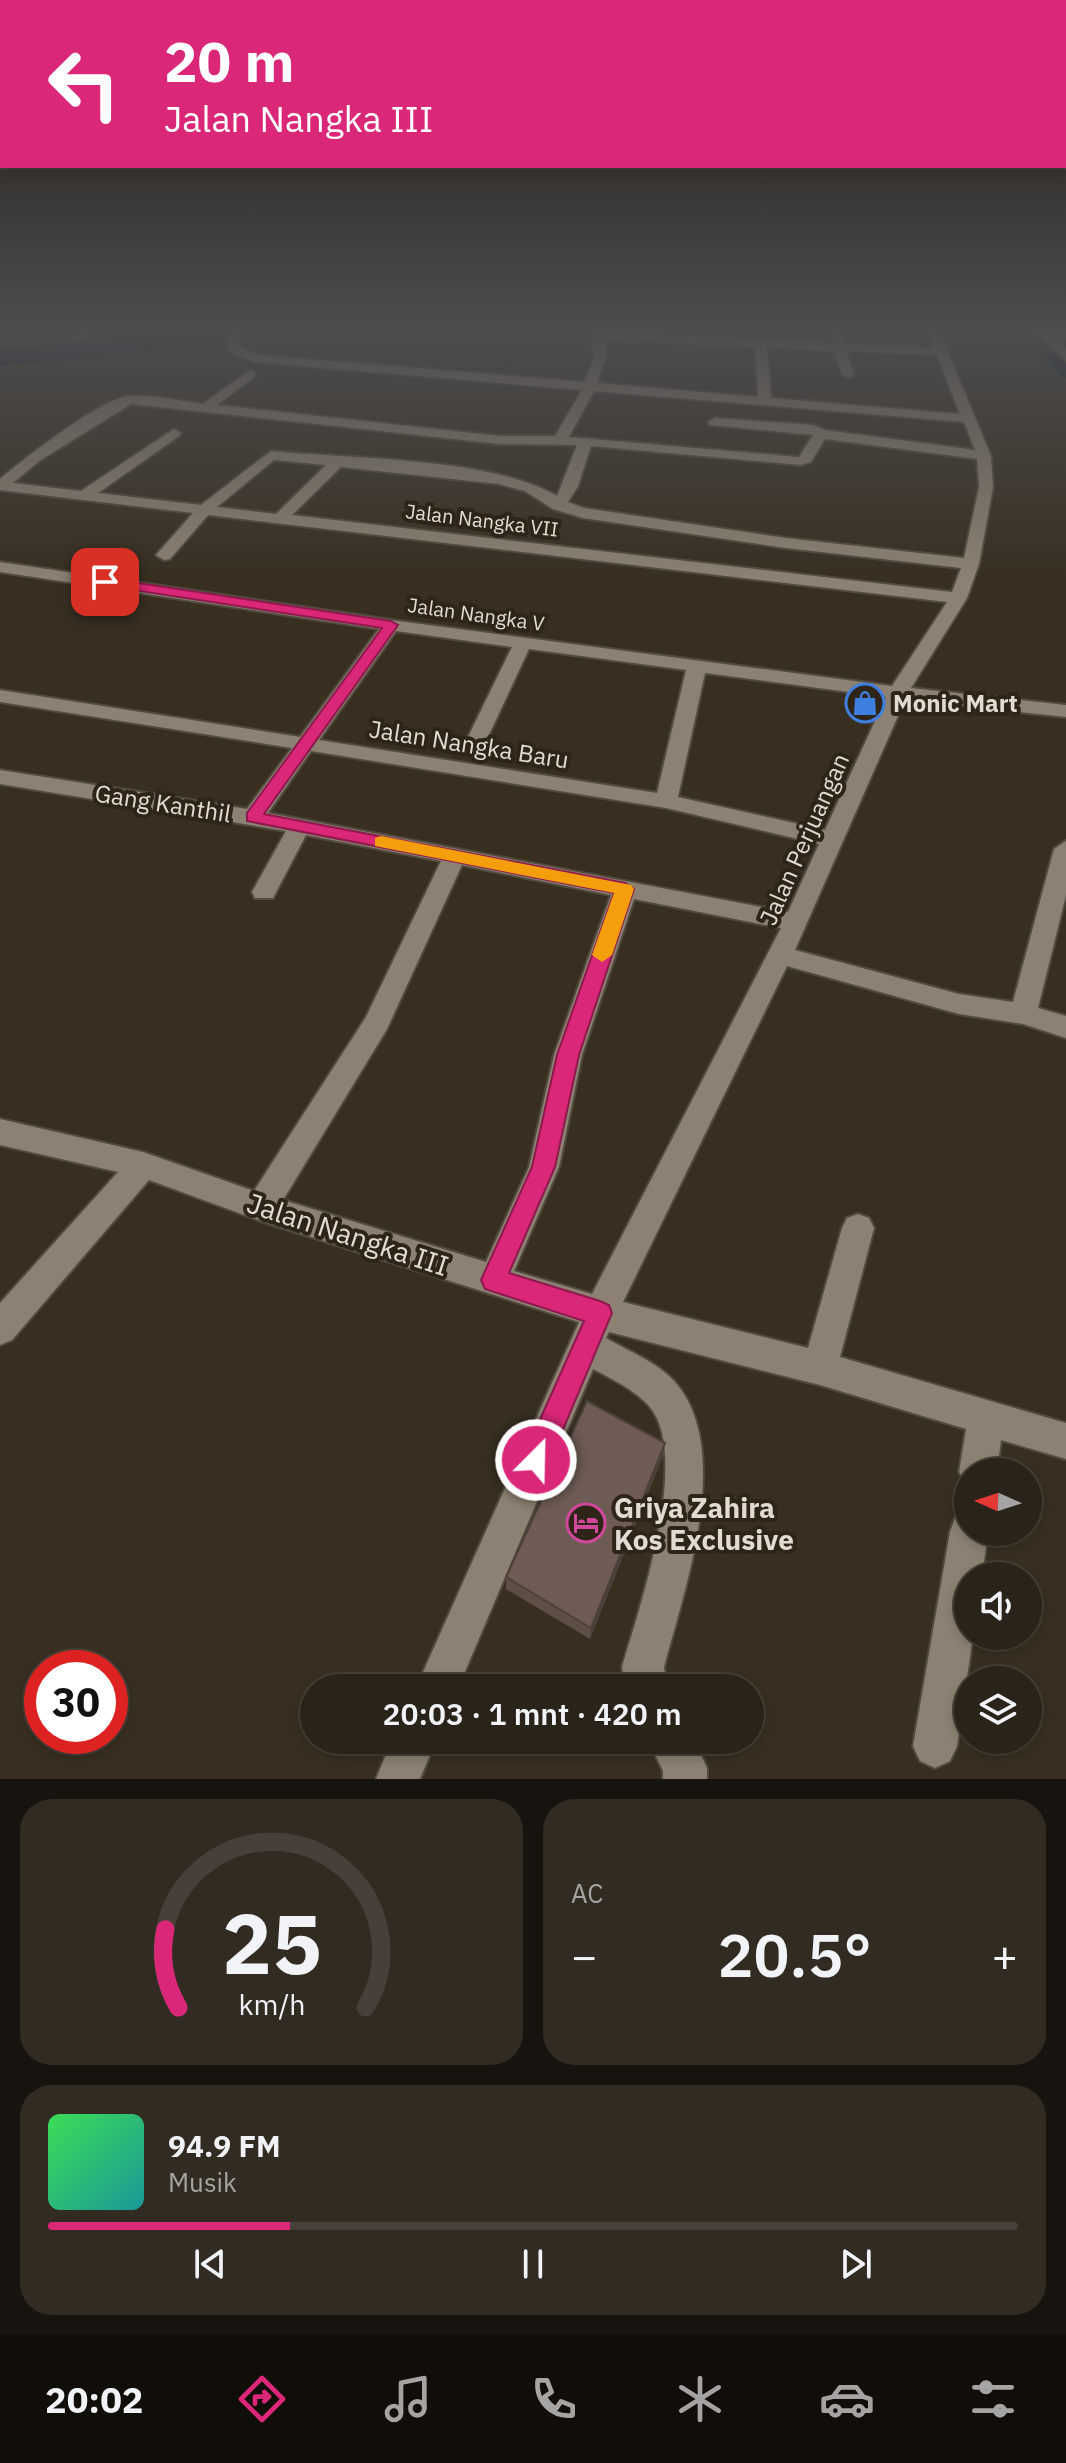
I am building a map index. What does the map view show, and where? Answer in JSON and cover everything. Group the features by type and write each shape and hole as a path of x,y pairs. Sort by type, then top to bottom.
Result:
{"street":[{"path":"0,486 34,458 104,414"},
{"path":"234,414 394,448 540,492 558,506 583,513 786,543 971,564"},
{"path":"560,440 574,414"},
{"path":"708,451 717,414"},
{"path":"911,414 971,419"},
{"name":"Jalan Perjuangan","path":"443,1674 593,1330 796,922 898,693 958,598 971,564 986,487 984,456 969,414"},
{"path":"715,422 813,429 821,434 984,456"},
{"path":"84,496 174,433"},
{"path":"164,555 204,510 271,455 337,462 394,448 500,440 560,440 804,460 821,434"},
{"path":"558,506 571,486 585,441"},
{"path":"279,519 337,462"},
{"name":"Jalan Nangka VII","path":"0,486 958,598"},
{"name":"Jalan Nangka V","path":"0,567 523,643 898,693 1066,711"},
{"path":"253,817 391,625"},
{"path":"477,739 523,643"},
{"path":"666,801 697,666"},
{"name":"Jalan Nangka Baru","path":"4,701 308,744 666,801 834,840"},
{"name":"Gang Kanthil","path":"0,777 253,817 796,922"},
{"path":"264,892 299,827"},
{"path":"1023,1014 1066,849"},
{"path":"261,1207 377,1022 455,856"},
{"path":"494,1280 544,1167 568,1055 625,889"},
{"path":"780,955 959,1004 1023,1014 1066,1027"},
{"name":"Jalan Nangka III","path":"0,1132 143,1165 261,1207 494,1280 593,1330 820,1368 1066,1441"},
{"path":"0,1328 143,1165"},
{"path":"820,1368 858,1228"},
{"path":"593,1330 662,1394 677,1414 682,1432 683,1508 643,1667 644,1674"},
{"path":"980,1458 986,1418"},
{"path":"935,1746 967,1546"},
{"path":"398,1779 408,1754"},
{"path":"678,1754 685,1768 685,1779"}],"building":[{"name":"Griya Zahira Kos Exclusive","path":"587,1401 665,1443 591,1628 506,1577"}],"slow traffic":[{"path":"381,842 625,889 602,955"}],"place":[{"name":"Monic Mart","path":"865,703"},
{"name":"Griya Zahira Kos Exclusive","path":"586,1523"}],"route":[{"path":"105,582 391,625 253,817 625,889 568,1055 544,1167 494,1280 600,1313 536,1460"}]}
